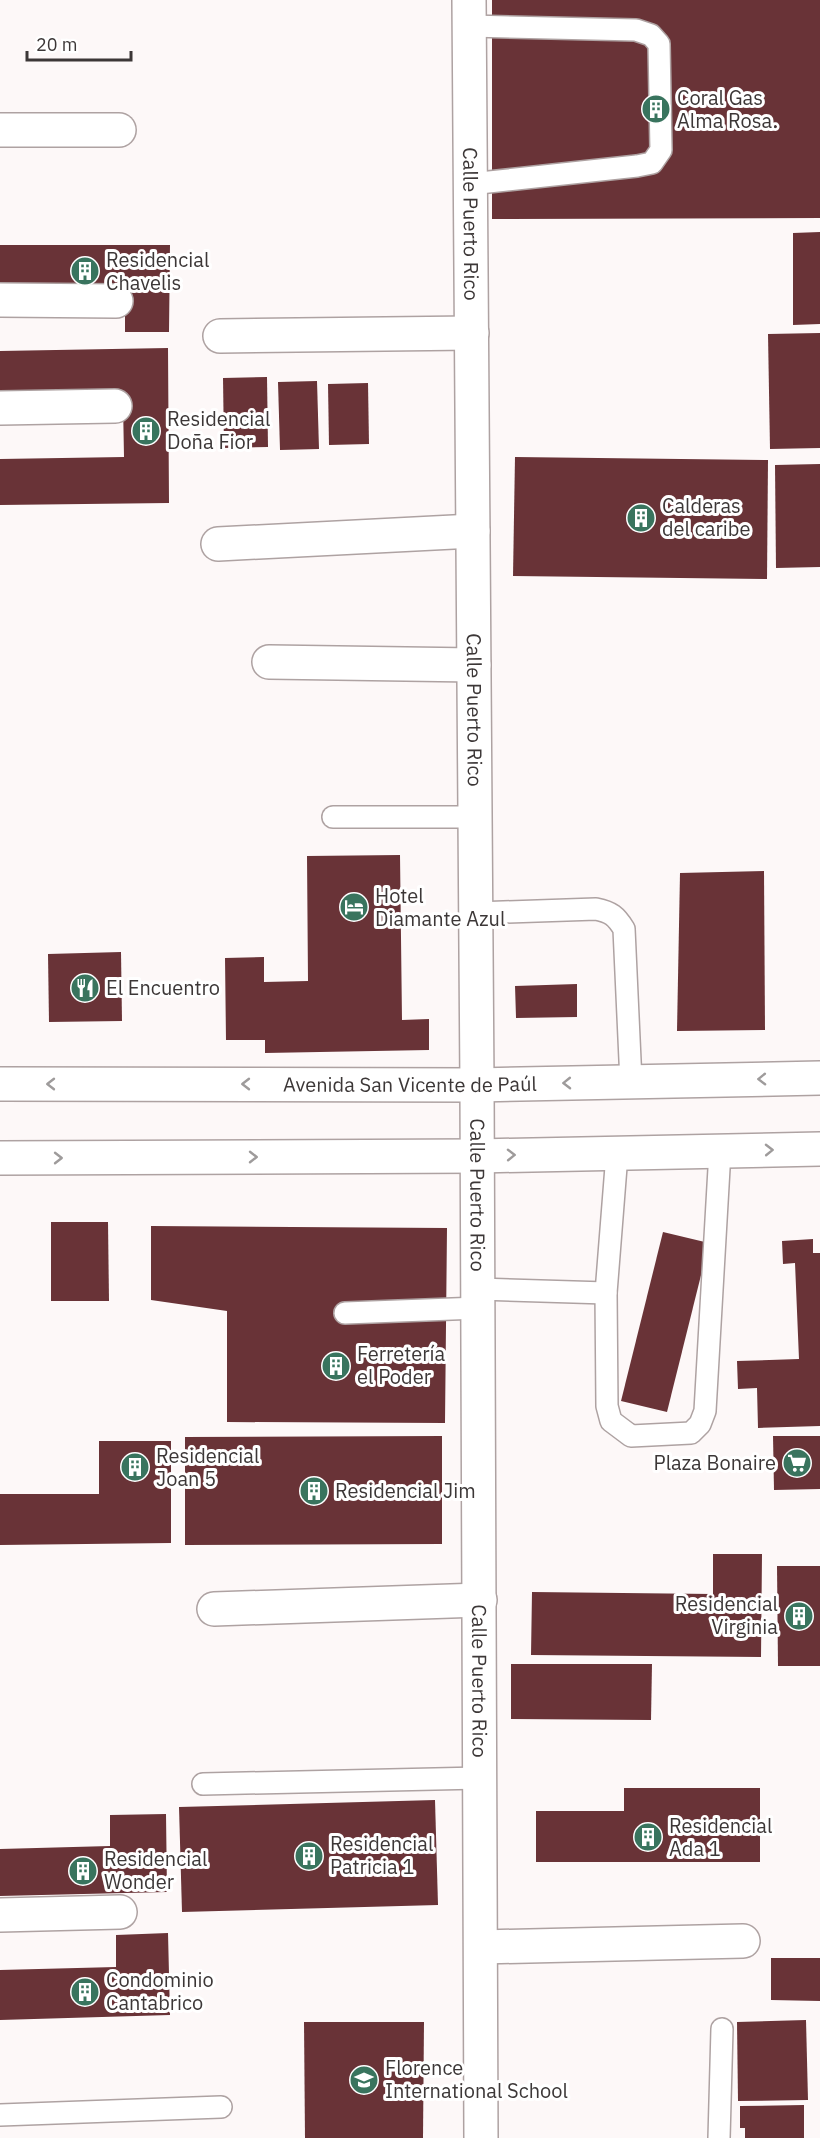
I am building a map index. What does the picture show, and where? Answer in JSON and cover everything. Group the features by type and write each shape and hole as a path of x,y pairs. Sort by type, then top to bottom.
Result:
{"street":[{"name":"Calle Puerto Rico","path":"469,13 479,1156 481,2138"},
{"path":"0,130 120,129"},
{"path":"0,300 116,301"},
{"path":"220,336 472,333"},
{"path":"0,408 116,406"},
{"path":"218,544 473,531"},
{"path":"269,662 474,665"},
{"name":"Avenida San Vicente de Paúl","path":"0,1084 477,1085 820,1078"},
{"path":"0,1158 479,1156 820,1149"},
{"path":"214,1609 480,1600"},
{"path":"0,1915 120,1912"},
{"path":"481,1947 743,1941"}],"lane":[{"path":"469,13 636,30 651,35 659,44 661,150 652,163 637,166 470,184"},
{"path":"333,817 475,817"},
{"path":"476,913 596,909 609,912 617,918 624,929 631,1082"},
{"path":"617,1154 606,1293 607,1406 610,1421 631,1436 692,1433 700,1424 705,1411 720,1151"},
{"path":"345,1313 479,1299 606,1293"},
{"path":"203,1784 480,1779"},
{"path":"719,2138 722,2029"},
{"path":"0,2115 221,2107"}],"building":[{"name":"Coral Gas Alma Rosa.","path":"492,0 820,0 820,218 492,219"},
{"path":"820,232 820,324 793,325 793,233"},
{"name":"Residencial Chavelis","path":"0,245 170,245 169,332 125,332 125,297 0,297"},
{"path":"820,333 820,448 770,449 768,334"},
{"name":"Residencial Doña Fior","path":"168,348 169,503 0,505 0,459 124,457 123,403 0,405 0,351"},
{"path":"267,377 268,447 224,448 223,378"},
{"path":"317,381 319,449 280,450 278,382"},
{"path":"368,383 369,444 329,445 328,384"},
{"name":"Calderas del caribe","path":"515,457 768,460 767,579 513,576"},
{"path":"820,464 820,567 776,568 775,465"},
{"name":"Hotel Diamante Azul","path":"400,855 402,1020 429,1019 429,1050 265,1053 265,1040 226,1040 225,958 264,957 264,982 308,981 307,856"},
{"path":"764,871 765,1030 677,1031 680,873"},
{"name":"El Encuentro","path":"121,952 122,1021 49,1022 48,954"},
{"path":"577,984 577,1017 516,1018 515,986"},
{"path":"51,1222 108,1222 109,1301 51,1301"},
{"name":"Ferretería el Poder","path":"151,1226 447,1228 445,1423 227,1422 227,1311 151,1300"},
{"path":"663,1232 709,1243 667,1412 621,1401"},
{"path":"813,1239 813,1253 820,1253 820,1426 758,1428 757,1388 738,1389 737,1361 799,1359 795,1263 783,1264 782,1241"},
{"name":"Residencial Jim","path":"442,1436 442,1544 185,1545 185,1437"},
{"name":"Plaza Bonaire","path":"773,1436 820,1436 820,1489 774,1490"},
{"name":"Residencial Joan 5","path":"99,1441 171,1441 171,1543 0,1545 0,1494 99,1494"},
{"path":"713,1554 762,1554 761,1657 531,1655 532,1592 713,1594"},
{"name":"Residencial Virginia","path":"777,1566 820,1566 820,1666 778,1666"},
{"path":"511,1664 652,1664 651,1720 511,1719"},
{"name":"Residencial Ada 1","path":"624,1788 760,1788 760,1862 536,1862 536,1811 624,1811"},
{"name":"Residencial Patricia 1","path":"435,1800 438,1905 182,1912 179,1807"},
{"name":"Residencial Wonder","path":"166,1814 167,1892 0,1896 0,1849 110,1846 110,1815"},
{"name":"Condominio Cantabrico","path":"168,1933 170,2015 0,2020 0,1970 116,1967 116,1935"},
{"path":"771,1958 820,1958 820,2001 771,2000"},
{"path":"806,2020 808,2100 738,2101 737,2022"},
{"name":"Florence International School","path":"304,2022 424,2022 423,2138 305,2138"},
{"path":"804,2105 804,2138 745,2138 745,2128 740,2128 740,2106"}],"place":[{"name":"Coral Gas Alma Rosa.","path":"656,109"},
{"name":"Residencial Chavelis","path":"85,271"},
{"name":"Residencial Doña Fior","path":"146,431"},
{"name":"Calderas del caribe","path":"641,518"},
{"name":"Hotel Diamante Azul","path":"354,907"},
{"name":"El Encuentro","path":"85,988"},
{"name":"Ferretería el Poder","path":"336,1366"},
{"name":"Plaza Bonaire","path":"797,1463"},
{"name":"Residencial Joan 5","path":"135,1467"},
{"name":"Residencial Jim","path":"314,1491"},
{"name":"Residencial Virginia","path":"799,1616"},
{"name":"Residencial Ada 1","path":"648,1837"},
{"name":"Residencial Patricia 1","path":"309,1856"},
{"name":"Residencial Wonder","path":"83,1871"},
{"name":"Condominio Cantabrico","path":"85,1992"},
{"name":"Florence International School","path":"364,2080"}]}
